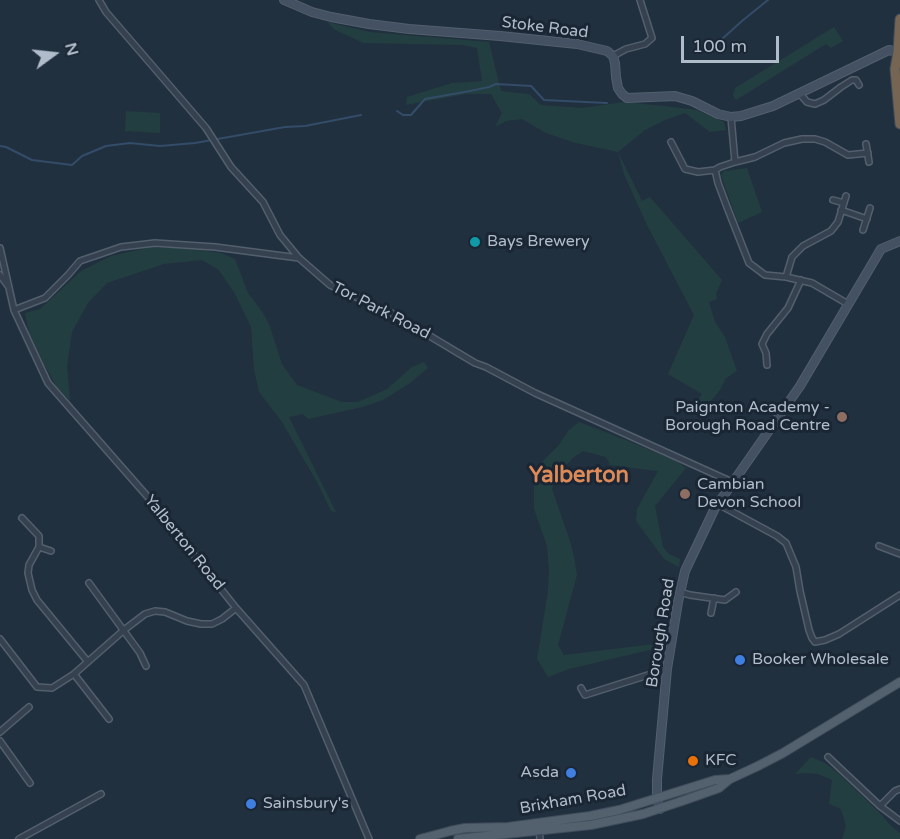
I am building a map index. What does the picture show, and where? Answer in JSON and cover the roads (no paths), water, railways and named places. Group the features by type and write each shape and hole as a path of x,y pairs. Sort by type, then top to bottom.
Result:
{"highway":[{"path":"900,19 896,69 900,124"}],"main road":[{"name":"Brixham Road","path":"420,839 465,828 508,827 540,831 715,780 730,778 783,753 900,682"},
{"name":"Brixham Road","path":"458,839 591,825 643,814 719,788 730,778"}],"street":[{"name":"Tor Park Road","path":"99,0 106,12 210,134 231,167 263,202 280,235 299,258 330,285 393,314 475,363 569,410 732,482"},
{"name":"Stoke Road","path":"284,0 312,12 350,21 410,29 577,44 608,51 613,56"},
{"path":"640,0 652,39 613,56 618,88 627,98 675,96 692,101 718,114 731,117 741,116 800,94 889,50 898,52"},
{"path":"800,94 807,102 815,104 852,80 856,80 859,85"},
{"path":"731,117 735,162"},
{"path":"670,142 685,169 699,172 715,170 755,157 784,143 802,139 825,142 848,155 868,153"},
{"path":"866,144 869,162"},
{"path":"715,170 749,263 765,275 812,283 849,304"},
{"path":"786,277 792,256 803,246 831,231 838,222 846,196"},
{"path":"833,200 844,203"},
{"path":"863,230 870,208"},
{"path":"842,210 867,219"},
{"path":"14,310 45,298 80,261 121,247 155,243 214,247 299,258"},
{"name":"Borough Road","path":"660,808 657,798 657,779 667,669 685,571 718,504 800,386 881,249 897,244"},
{"name":"Yalberton Road","path":"0,248 14,310 48,383 147,496 236,608 304,685 369,839"},
{"path":"0,275 9,286"},
{"path":"767,365 766,353 762,344 767,334 788,308 801,280"},
{"path":"718,504 786,543 796,567 809,630 815,642 840,634 900,595"},
{"path":"22,518 39,536 39,547 29,565 28,573 32,590 37,600 88,662"},
{"path":"879,546 900,555"},
{"path":"39,547 51,551"},
{"path":"89,583 140,653 146,666"},
{"path":"680,592 724,600 736,592"},
{"path":"711,613 714,598"},
{"path":"0,639 37,687 52,688 74,674 145,614 155,611 165,612 186,621 212,624 236,608"},
{"path":"581,688 585,695 667,669"},
{"path":"74,674 109,719"},
{"path":"0,732 29,708"},
{"path":"0,741 30,783"},
{"path":"828,757 880,806 900,821"},
{"path":"880,806 900,789"},
{"path":"19,839 101,794"}],"waterway":[{"path":"712,48 768,0"},
{"path":"397,111 403,115 411,115 425,99 496,84 531,86 544,100 607,103"},
{"path":"0,146 32,160 72,165 82,156 106,146 130,143 160,146 195,143 361,115"}],"place":[{"name":"Bays Brewery","path":"475,242"},
{"name":"Paignton Academy - Borough Road Centre","path":"842,417"},
{"name":"Cambian Devon School","path":"685,494"},
{"name":"Booker Wholesale","path":"740,660"},
{"name":"KFC","path":"693,761"},
{"name":"Asda","path":"571,773"},
{"name":"Sainsbury's","path":"251,804"}],"district":[{"name":"Yalberton","path":"579,476"}]}
